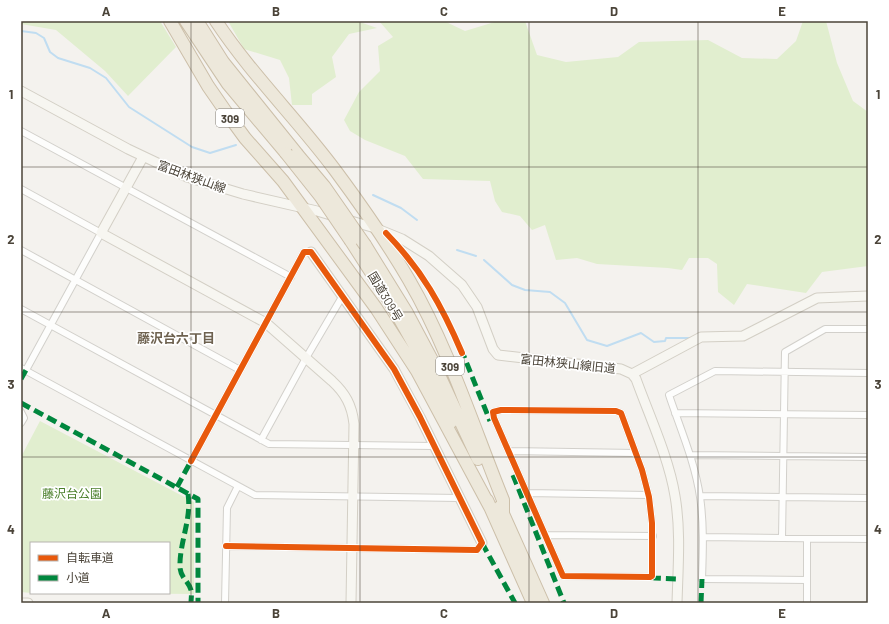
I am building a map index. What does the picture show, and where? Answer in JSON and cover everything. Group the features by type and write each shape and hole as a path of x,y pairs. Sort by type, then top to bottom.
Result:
{"highway":[{"name":"309","path":"170,21 208,86 245,138 283,181 376,308 405,352 490,507"},
{"name":"国道309号","path":"186,21 228,84 324,186 366,245 407,313 432,360 543,603"},
{"name":"国道309号","path":"197,21 223,62 292,153 392,305 420,355 533,603"},
{"name":"309","path":"216,21 245,61 335,169 405,274 431,321 503,500 503,514"}],"street":[{"name":"富田林狭山線","path":"21,92 143,157 200,181 375,228"},
{"path":"21,130 291,277"},
{"path":"143,157 50,325 23,369 255,495 460,498"},
{"path":"21,189 266,323 341,390 349,402 353,414 351,603"},
{"name":"富田林狭山線旧道","path":"375,228 419,249 462,285 477,307 493,349 498,355 621,369 632,374 636,379 665,462 674,494 678,524 677,603"},
{"path":"21,250 240,370"},
{"path":"191,461 304,252 312,252 342,297 371,334 394,369 482,543 477,550 226,546"},
{"path":"632,374 700,337 743,336 817,298 868,296"},
{"path":"261,440 306,358 342,297"},
{"path":"21,309 269,444 434,446"},
{"path":"782,538 785,352 824,329 868,329"},
{"path":"807,580 702,579 704,537 700,496 690,455 669,394 715,371 868,373"},
{"path":"494,411 620,412 636,453 648,495 653,536 652,572 650,577 565,577 561,574 509,451 494,418 494,411"},
{"path":"21,412 24,418 21,423"},
{"path":"675,413 868,415"},
{"path":"509,451 636,453"},
{"path":"690,455 868,457"},
{"path":"225,603 227,508 238,486"},
{"path":"526,493 648,495"},
{"path":"700,496 868,498"},
{"path":"544,535 653,536"},
{"path":"704,537 868,539"},
{"path":"807,539 807,603"},
{"path":"21,603 28,603"}],"green space":[{"path":"21,21 160,21 176,47 128,96 105,71 56,30 21,24"},
{"path":"228,21 357,21 377,28 349,34 332,57 336,77 312,94 312,105 292,105 289,78 280,60 244,49"},
{"path":"379,21 444,21 465,31 498,21 525,21 537,55 566,62 618,57 639,42 708,40 742,58 777,59 796,41 803,21 826,21 837,63 853,101 868,112 868,266 822,272 806,293 747,284 734,305 718,292 717,264 708,258 689,258 682,270 597,264 577,258 556,260 545,225 532,230 520,216 502,212 495,201 490,181 423,179 405,156 365,140 350,131 344,120 359,92 380,71 378,46 393,37"},
{"name":"藤沢台公園","path":"40,421 194,502 194,594 170,594 170,542 30,542 30,593 21,592 21,457"}],"waterway":[{"path":"21,31 36,33 44,38 50,52 58,58 90,68 106,78 129,107 192,147 210,153 236,145"},
{"path":"373,195 401,208 417,220"},
{"path":"457,250 476,256"},
{"path":"484,260 512,285 525,290 550,292 565,303 587,340 607,346 641,333 654,342 665,341 666,338 691,338"}],"marked path":[{"path":"461,349 490,421"},
{"path":"21,379 26,370"},
{"path":"21,403 198,499 198,603"},
{"path":"177,487 191,461"},
{"path":"513,475 564,603"},
{"path":"188,494 188,513 181,549 180,568 182,575 191,590 191,603"},
{"path":"482,543 515,603"},
{"path":"651,577 678,579"},
{"path":"701,603 702,579"}],"cycle path":[{"path":"386,233 399,247 430,289 439,304 462,353"},
{"path":"191,461 304,252 311,252 394,369 420,417 482,543 477,550 226,546"},
{"path":"501,410 616,411 621,413 642,470 649,497 652,523 652,576 563,576 494,418 493,412 501,410"}],"district":[{"name":"藤沢台六丁目","path":"176,338"}]}
